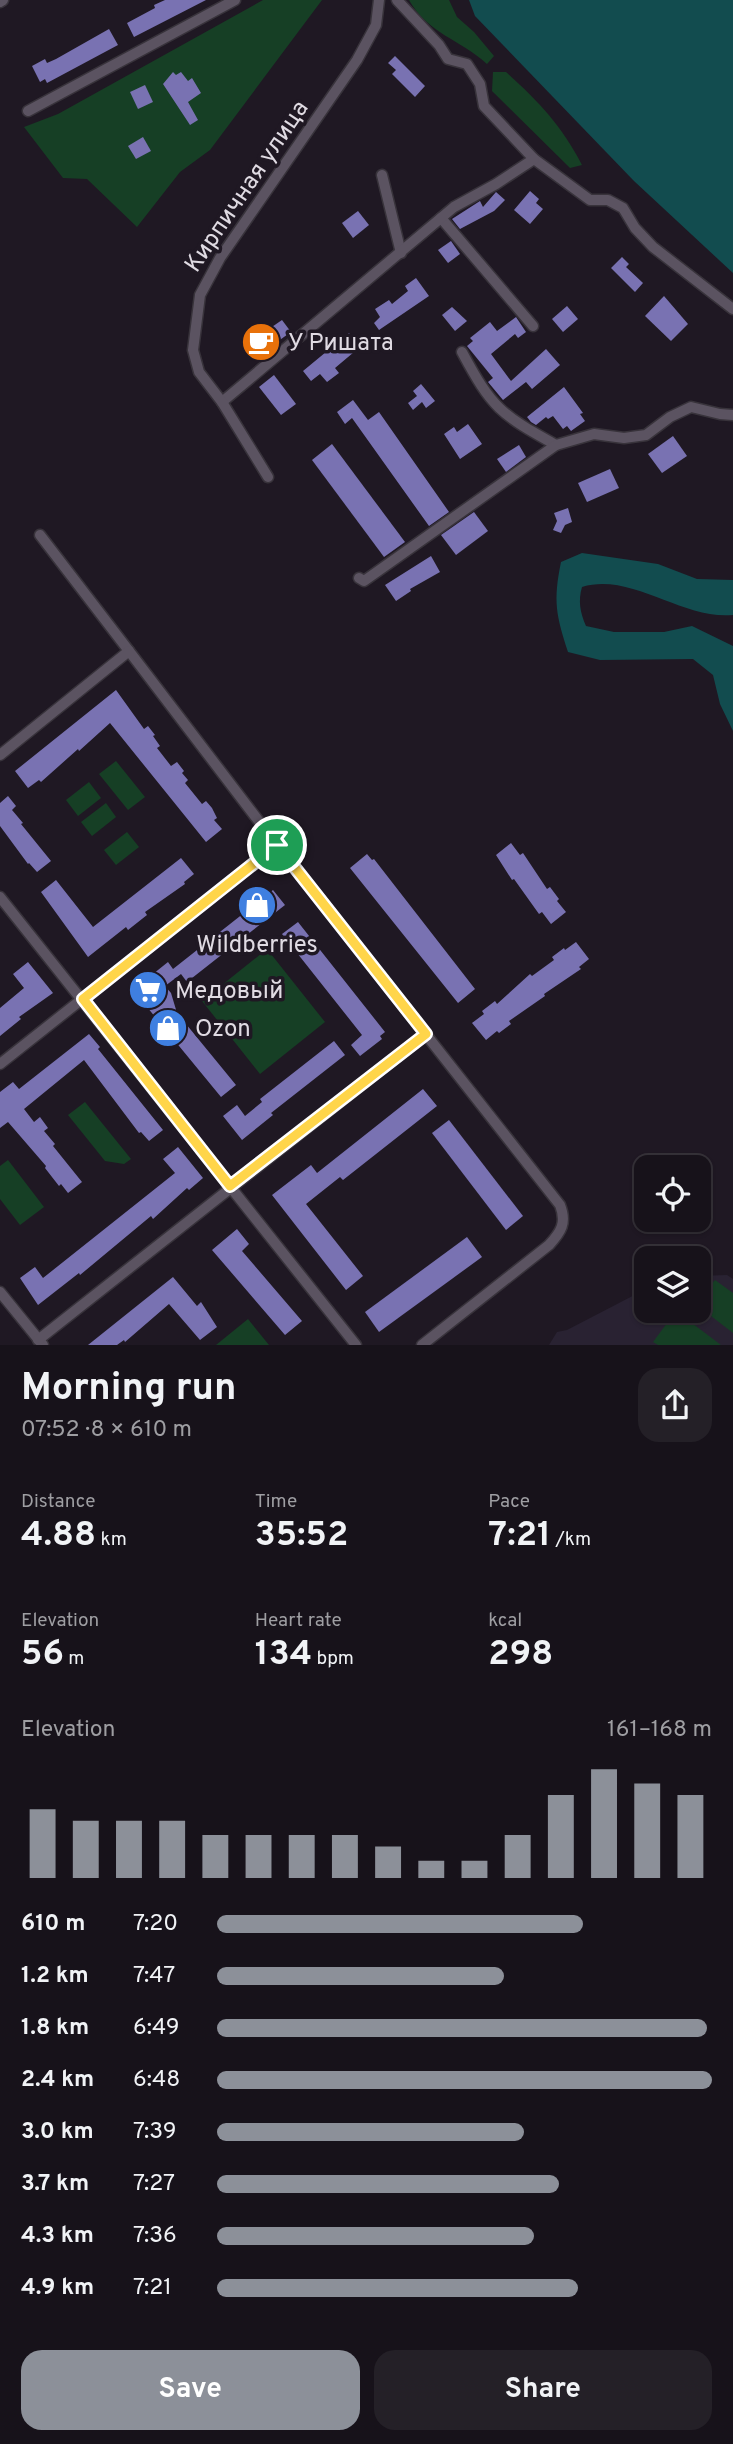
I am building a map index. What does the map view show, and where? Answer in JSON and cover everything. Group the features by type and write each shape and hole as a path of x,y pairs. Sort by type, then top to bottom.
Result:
{"street":[{"path":"28,111 235,0"},
{"name":"Кирпичная улица","path":"268,477 222,401 200,372 193,350 200,295 220,258 357,60 376,25 379,0"},
{"path":"397,0 439,45 448,59 467,64 480,84 484,106 534,159 590,200 608,200 624,208 635,228 653,247 733,309"},
{"path":"222,401 454,207 534,159"},
{"path":"383,175 401,253"},
{"path":"441,218 533,326"},
{"path":"462,352 484,392 497,408 516,423 556,445"},
{"path":"359,578 364,581 556,445 594,434 624,438 646,435 670,417 691,407 733,415"},
{"path":"40,535 277,845 560,1205 565,1220 549,1245 422,1345"},
{"path":"0,755 129,651"},
{"path":"0,1064 277,845"},
{"path":"0,897 356,1345"},
{"path":"0,1292 41,1342 230,1186 426,1034"}],"shaded area":[{"path":"263,0 322,0 210,150 180,172 137,227 87,179 63,178 24,127 58,114"},
{"path":"409,0 449,0 457,17 494,56 487,64 425,21"},
{"path":"469,0 733,0 733,273 634,181 475,16"},
{"path":"493,72 506,72 539,104 566,138 582,165 570,168 492,91"},
{"path":"582,553 658,564 697,579 733,580 733,615 695,611 638,591 601,584 582,587 580,602 586,626 614,632 664,632 692,626 733,646 733,731 720,704 713,675 693,659 600,660 568,652 557,608 559,576 561,562"},
{"path":"116,761 145,797 128,810 99,774"},
{"path":"89,782 101,798 78,816 66,800"},
{"path":"106,803 116,817 92,836 81,822"},
{"path":"127,832 139,847 116,865 104,850"},
{"path":"267,949 325,1022 260,1074 202,1001"},
{"path":"85,1102 131,1159 124,1164 105,1161 68,1115"},
{"path":"8,1160 44,1207 20,1225 0,1199 0,1166"},
{"path":"727,1275 733,1279 733,1345 549,1345 557,1332 567,1330 634,1295 634,1323 711,1323 711,1276"},
{"path":"715,1280 733,1293 733,1333 711,1316 711,1285"},
{"path":"248,1319 269,1345 216,1345"},
{"path":"667,1323 692,1323 721,1345 658,1345 653,1342"}],"building":[{"path":"165,0 206,0 134,37 127,23"},
{"path":"109,29 118,45 47,83 45,79 40,82 32,66 45,59 47,63 56,59"},
{"path":"395,56 425,86 415,97 392,74 396,70 388,63"},
{"path":"173,72 176,75 181,72 188,81 192,78 201,93 188,102 198,120 190,125 163,84"},
{"path":"145,85 153,102 138,109 130,92"},
{"path":"143,137 151,151 136,159 128,146"},
{"path":"530,191 539,199 536,203 543,209 530,224 514,210"},
{"path":"496,192 505,200 494,211 460,229 452,219 480,201 483,207"},
{"path":"358,211 369,225 353,238 342,223"},
{"path":"451,241 460,254 448,263 438,250"},
{"path":"622,257 629,264 626,267 643,283 635,292 611,268"},
{"path":"416,278 429,296 379,330 374,323 380,317 375,309 389,300 392,304 408,291 405,286"},
{"path":"664,296 688,324 671,341 645,316"},
{"path":"567,306 578,319 563,332 552,319"},
{"path":"452,307 467,321 455,331 442,315"},
{"path":"516,317 526,332 518,338 515,334 491,354 511,381 546,349 560,365 532,389 526,382 503,400 488,382 493,378 467,346 473,341 470,338 490,322 497,331"},
{"path":"282,320 291,332 260,354 250,342"},
{"path":"349,333 360,347 335,368 339,373 327,382 320,374 311,381 303,371"},
{"path":"274,375 296,404 281,415 259,387"},
{"path":"421,384 435,401 426,408 422,402 413,410 408,403 417,396 413,391"},
{"path":"564,387 583,413 580,414 585,421 571,431 567,426 563,429 553,416 548,419 546,417 536,425 531,422 527,417"},
{"path":"353,400 368,420 379,412 449,512 429,526 352,418 345,424 337,412"},
{"path":"468,424 482,444 460,459 444,434 454,427 457,432"},
{"path":"673,436 687,456 662,473 648,454"},
{"path":"332,444 405,542 384,557 312,460"},
{"path":"519,445 526,457 506,472 497,459"},
{"path":"610,469 619,488 587,502 578,483"},
{"path":"568,508 572,522 565,525 561,533 553,530 557,521 554,513"},
{"path":"474,512 488,531 456,555 441,535"},
{"path":"431,556 440,572 410,589 411,591 396,601 385,585"},
{"path":"116,690 144,729 148,726 155,735 153,736 160,746 157,748 171,766 177,762 188,780 185,783 202,804 206,801 212,808 217,818 214,820 222,829 206,842 110,723 41,782 39,780 28,788 15,771"},
{"path":"8,796 16,806 12,810 23,823 21,824 51,861 37,872 0,826 0,803"},
{"path":"511,843 520,855 523,853 566,912 551,924 542,912 539,914 496,855"},
{"path":"367,854 374,859 475,989 458,1003 350,868"},
{"path":"181,858 194,874 185,884 145,912 147,915 128,930 126,927 88,957 41,892 56,880 93,927"},
{"path":"273,890 285,905 187,982 181,974 165,986 171,993 177,1013 236,1085 221,1097 133,990 168,962 173,969"},
{"path":"298,922 385,1032 380,1036 382,1039 360,1056 351,1045 362,1035 282,934"},
{"path":"576,942 589,959 579,967 581,969 509,1021 511,1024 499,1033 497,1031 486,1040 472,1023 484,1014 482,1011 495,1001 497,1004 530,974 532,976 554,960 552,957"},
{"path":"28,962 53,993 19,1017 21,1019 0,1036 0,1008 24,988 13,974"},
{"path":"89,1034 163,1130 149,1141 139,1133 84,1060 24,1109 34,1122 40,1117 48,1128 44,1131 55,1144 53,1146 82,1182 68,1193 61,1184 59,1186 46,1166 8,1122 0,1128 0,1092 13,1082 19,1089"},
{"path":"334,1041 345,1055 271,1113 273,1115 242,1140 223,1116 237,1105 245,1116 262,1102 260,1099"},
{"path":"423,1089 437,1106 343,1180 340,1177 306,1204 363,1276 346,1290 272,1195 311,1165 317,1173"},
{"path":"449,1120 523,1216 506,1230 432,1133"},
{"path":"178,1147 203,1178 38,1305 20,1278 35,1267 43,1278 175,1173 163,1159"},
{"path":"237,1229 249,1244 242,1251 302,1321 285,1335 212,1250"},
{"path":"467,1237 482,1257 379,1332 365,1312"},
{"path":"173,1277 197,1306 201,1302 217,1327 200,1340 169,1304 125,1342 124,1340 117,1345 88,1345"}],"place":[{"name":"У Ришата","path":"261,342"},
{"name":"Wildberries","path":"257,905"},
{"name":"Медовый","path":"148,990"},
{"name":"Ozon","path":"168,1028"}],"route":[{"path":"277,845 426,1034 230,1186 83,999 277,845"}]}
